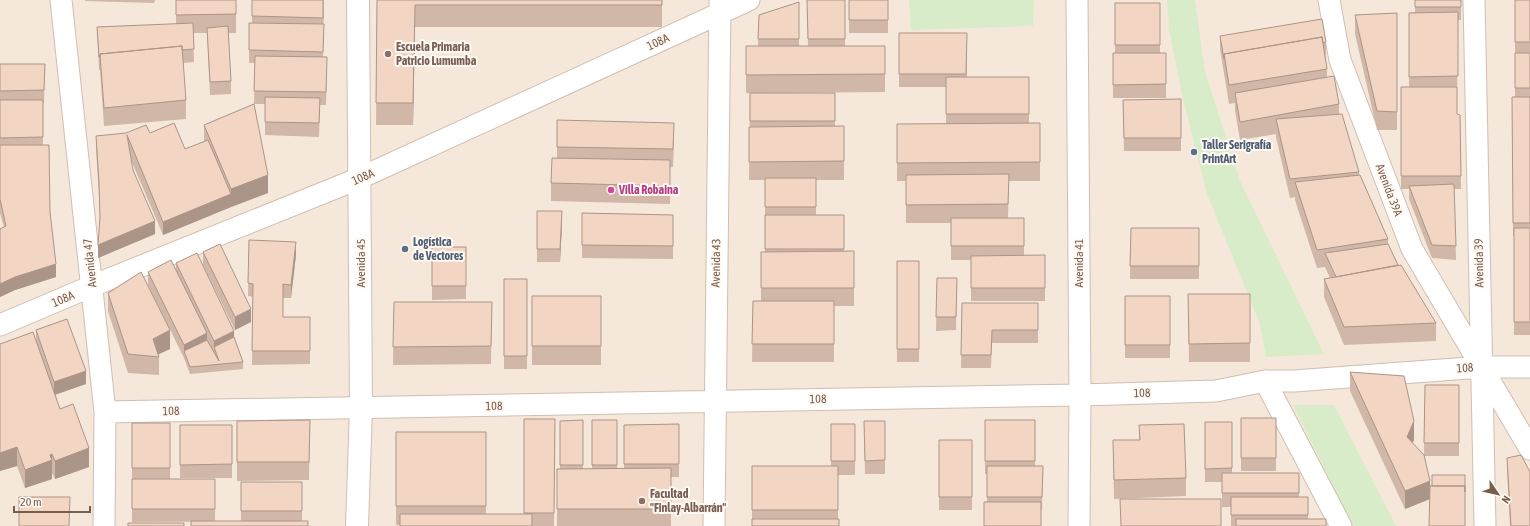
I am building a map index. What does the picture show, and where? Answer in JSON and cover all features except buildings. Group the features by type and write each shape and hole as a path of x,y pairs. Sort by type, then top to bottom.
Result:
{"street":[{"name":"Avenida 47","path":"61,0 105,412 104,526"},
{"name":"Avenida 45","path":"357,526 361,408 358,0"},
{"name":"108A","path":"0,326 92,286 360,178 720,7 749,0"},
{"name":"Avenida 41","path":"1077,0 1080,395 1079,526"},
{"name":"Avenida 39A","path":"1329,0 1340,60 1412,249 1530,449"},
{"name":"Avenida 39","path":"1474,0 1486,526"},
{"name":"Avenida 43","path":"714,526 714,401 720,7"},
{"name":"108","path":"105,412 1080,395 1216,391 1265,381 1294,381 1482,367 1530,367"},
{"path":"1265,381 1341,526"}],"shaded area":[{"path":"0,0 1530,0 1530,526 0,526"}],"green space":[{"path":"909,0 1034,0 1033,26 911,30"},
{"path":"1167,0 1195,0 1205,72 1240,181 1324,354 1266,357 1260,324 1207,194 1182,95 1169,29"},
{"path":"1293,405 1334,405 1396,526 1353,526"}],"place":[{"name":"Escuela Primaria Patricio Lumumba","path":"388,54"},
{"name":"Taller Serigrafía PrintArt","path":"1194,152"},
{"name":"Villa Robaina","path":"611,190"},
{"name":"Logística de Vectores","path":"405,249"},
{"name":"Facultad \"Finlay-Albarrán\"","path":"642,501"}]}
